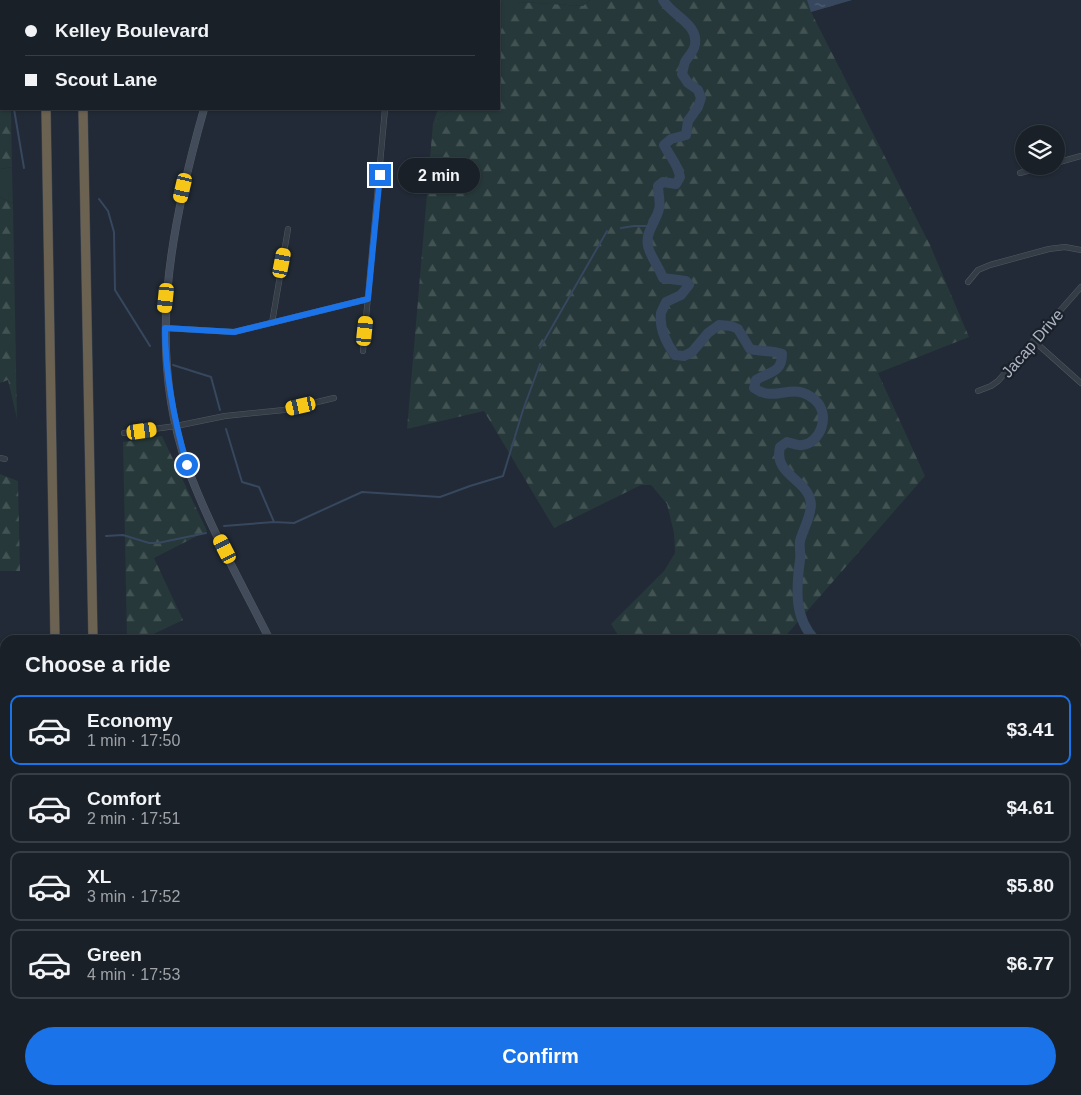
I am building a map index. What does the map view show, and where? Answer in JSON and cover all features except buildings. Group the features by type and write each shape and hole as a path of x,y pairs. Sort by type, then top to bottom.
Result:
{"highway":[{"path":"46,110 55,635"},
{"path":"83,110 93,635"}],"main road":[{"path":"204,110 174,235 165,328 168,382 176,426 187,465 199,495 268,635"}],"street":[{"path":"363,351 385,110"},
{"path":"1065,160 1081,156"},
{"path":"272,323 288,229"},
{"path":"968,282 978,270 990,265 1049,249 1065,247 1081,250"},
{"name":"Jacap Drive","path":"978,391 995,384 1081,287"},
{"path":"165,328 234,332 368,299"},
{"path":"1034,341 1081,383"},
{"path":"124,433 176,426 225,416 284,410 334,398"}],"green space":[{"path":"500,0 590,0 583,6 520,2 500,33"},
{"path":"590,0 852,0 811,12 930,245 969,337 878,373 925,476 786,635 618,635 611,624 664,571 675,553 674,533 667,504 651,485 641,485 554,528 484,411 407,429 433,123 452,110 500,110 500,32 509,13 520,2 583,6"},
{"path":"0,110 11,110 12,167 0,169"},
{"path":"438,110 452,110 433,123"},
{"path":"12,167 13,204 0,197 0,169"},
{"path":"0,197 13,204 17,419 8,380 0,383"},
{"path":"162,436 207,531 154,558 183,620 152,635 127,635 123,442"},
{"path":"0,474 18,481 20,571 0,571"}],"water":[{"path":"807,0 852,0 811,12"}],"waterway":[{"path":"663,0 667,6 685,21 694,33 694,48 685,62 682,74 688,83 698,90 701,98 698,107 688,121 686,135 671,139 664,145 676,164 680,177 676,184 663,182 658,186 660,207 647,241 663,278 686,281 689,285 681,295 666,302 661,313 662,330 675,355 684,356 692,352 708,333 719,325 738,329 750,349 782,354 780,365 774,371 756,380 754,388 770,394 791,392 807,394 820,406 823,420 819,434 809,443 802,445 787,442 780,447 779,457 786,471 809,496 811,504 810,514 800,541 797,592 800,613 811,635"},
{"path":"14,110 24,168"},
{"path":"99,199 108,211 114,232 115,290 150,346"},
{"path":"621,228 651,226"},
{"path":"540,348 607,231"},
{"path":"226,429 242,482 259,487 274,522 294,523 362,492 440,497 503,476 523,410 540,364"},
{"path":"173,365 211,377 220,410"},
{"path":"224,526 274,522"},
{"path":"106,536 123,535 149,543 158,543 206,533"}],"route":[{"path":"187,465 172,408 168,382 165,328 234,332 368,299 380,175"}]}
